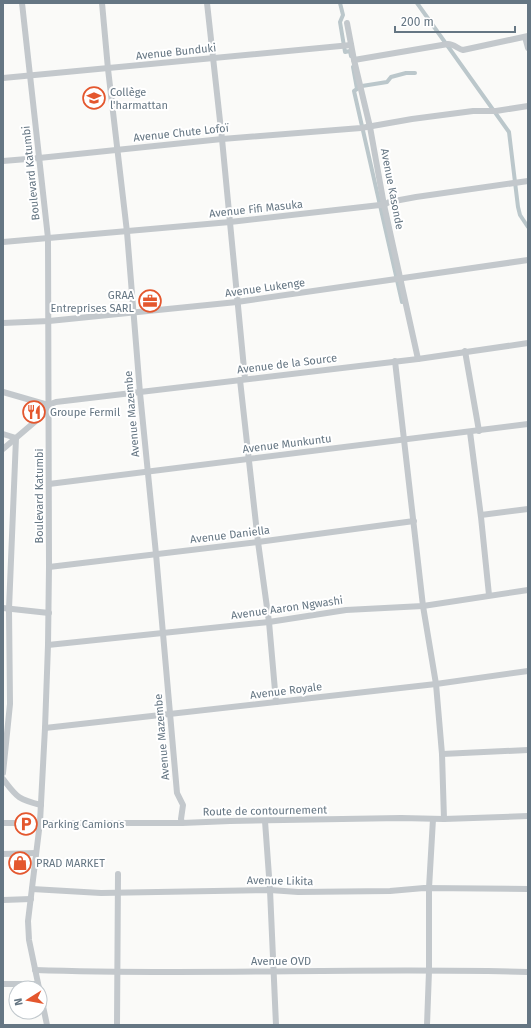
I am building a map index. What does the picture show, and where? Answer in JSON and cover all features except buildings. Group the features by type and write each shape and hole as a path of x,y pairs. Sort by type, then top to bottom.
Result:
{"street":[{"name":"Boulevard Katumbi","path":"22,3 48,238 49,613 40,822 28,930 38,980"},
{"name":"Avenue Mazembe","path":"102,3 108,69 128,232 140,393 164,634 177,793 183,805 181,819 182,823"},
{"path":"207,3 230,222 242,380 258,542 269,622 276,702"},
{"name":"Avenue Kasonde","path":"347,24 346,46 354,60 366,128 418,359"},
{"path":"354,60 445,44 450,44 459,50 463,50 526,36 528,48"},
{"name":"Avenue Bunduki","path":"3,78 346,46"},
{"name":"Avenue Chute Lofoï","path":"3,161 222,139 366,128 412,119 473,111 496,111 528,106"},
{"name":"Avenue Fifi Masuka","path":"3,242 128,232 384,205 389,202 416,197 528,180"},
{"name":"Avenue Lukenge","path":"3,323 49,321 237,302 528,260"},
{"name":"Avenue de la Source","path":"48,405 56,402 418,359 464,351 528,343"},
{"path":"464,351 479,431"},
{"path":"395,361 423,606 436,684 442,754 444,819"},
{"path":"3,392 48,405 44,414 3,449"},
{"name":"Avenue Munkuntu","path":"49,484 528,424"},
{"path":"470,432 481,515 489,595"},
{"path":"3,434 16,438"},
{"path":"3,773 10,704 6,609 16,438"},
{"path":"481,515 528,508"},
{"name":"Avenue Daniella","path":"49,567 258,542 414,521"},
{"name":"Avenue Aaron Ngwashi","path":"48,645 269,622 346,610 423,606 528,590"},
{"path":"6,609 49,613"},
{"name":"Avenue Royale","path":"45,728 436,684 528,671"},
{"path":"442,754 528,750"},
{"path":"3,779 17,797 40,805"},
{"name":"Route de contournement","path":"3,823 182,823 401,818 444,819 528,816"},
{"path":"427,1025 429,971 429,888 433,819"},
{"path":"265,821 270,890 276,1025"},
{"path":"3,854 36,853"},
{"path":"117,1025 118,874"},
{"name":"Avenue Likita","path":"32,889 118,893 270,890 298,892 344,892 429,888 528,890"},
{"path":"3,900 31,899"},
{"name":"Avenue OVD","path":"35,970 118,973 350,970 466,970 528,972"}],"waterway":[{"path":"340,3 343,15 340,22 345,52 350,51 351,56"},
{"path":"417,3 509,132 518,207 520,215 528,227"},
{"path":"353,67 357,89 354,91 402,302"},
{"path":"359,88 362,86 387,82 391,77 406,73 415,73"}],"place":[{"name":"Collège l'harmattan","path":"94,98"},
{"name":"GRAA Entreprises SARL","path":"150,301"},
{"name":"Groupe Fermil","path":"34,412"},
{"name":"Parking Camions","path":"26,824"},
{"name":"PRAD MARKET","path":"20,863"}]}
